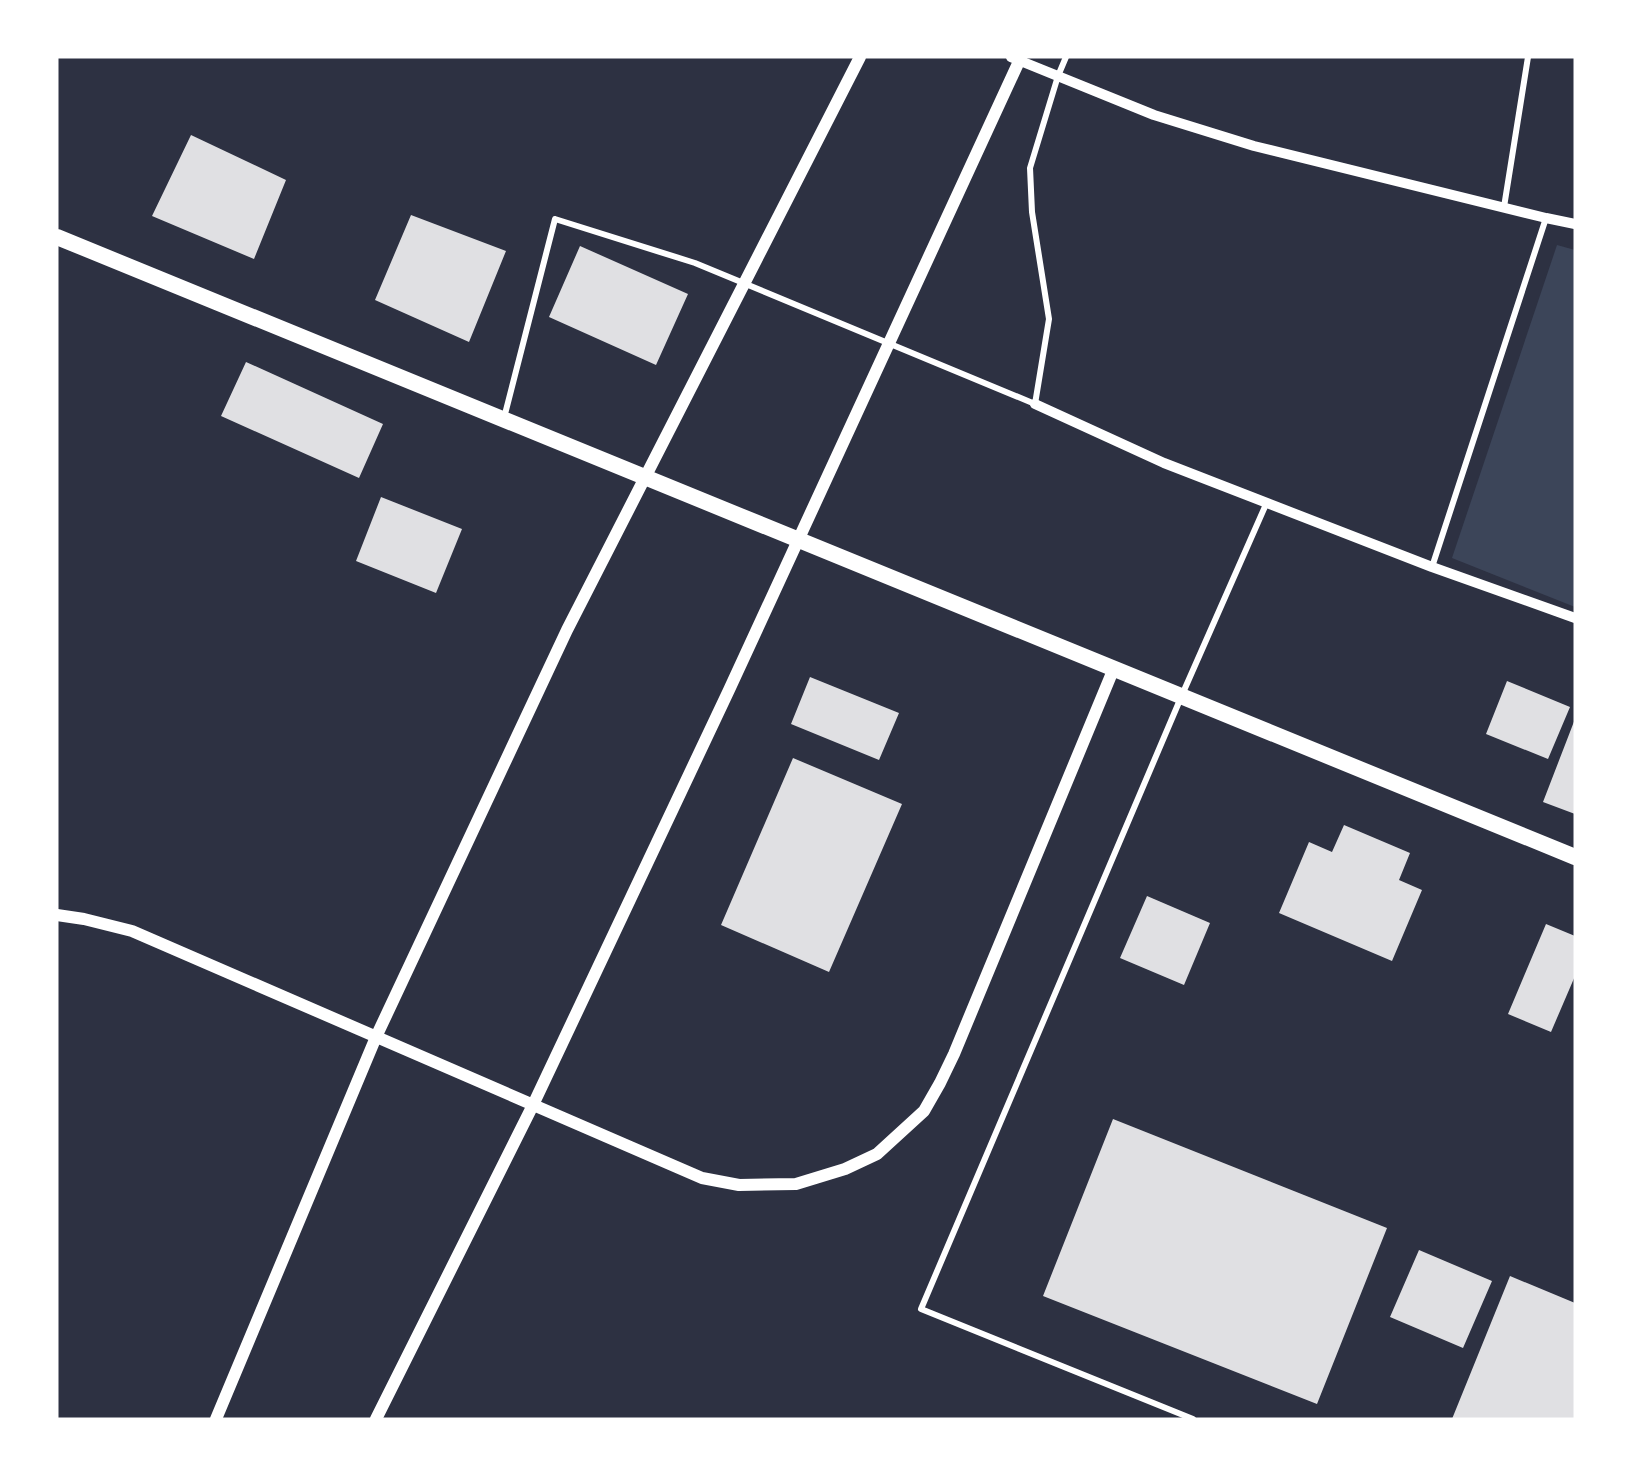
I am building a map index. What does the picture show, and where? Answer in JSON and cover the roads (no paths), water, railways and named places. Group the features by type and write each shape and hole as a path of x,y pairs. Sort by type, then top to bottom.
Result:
{"highway":[{"path":"57,237 1575,857"}],"main road":[{"path":"216,1419 376,1037 567,630 860,57"},
{"path":"376,1419 533,1105 729,690 1021,57"},
{"path":"57,915 132,931 702,1178 739,1185 796,1184 845,1169 877,1154 924,1111 940,1083 1114,668"}],"street":[{"path":"1011,57 1154,115 1254,146 1575,224"},
{"path":"1035,404 1049,319 1032,212 1030,168 1066,57"},
{"path":"1504,207 1528,57"},
{"path":"1432,567 1546,218"},
{"path":"504,419 555,219 695,263 1035,404 1164,462 1432,567 1575,618"},
{"path":"1193,1419 921,1309 1182,695 1267,502"}]}
